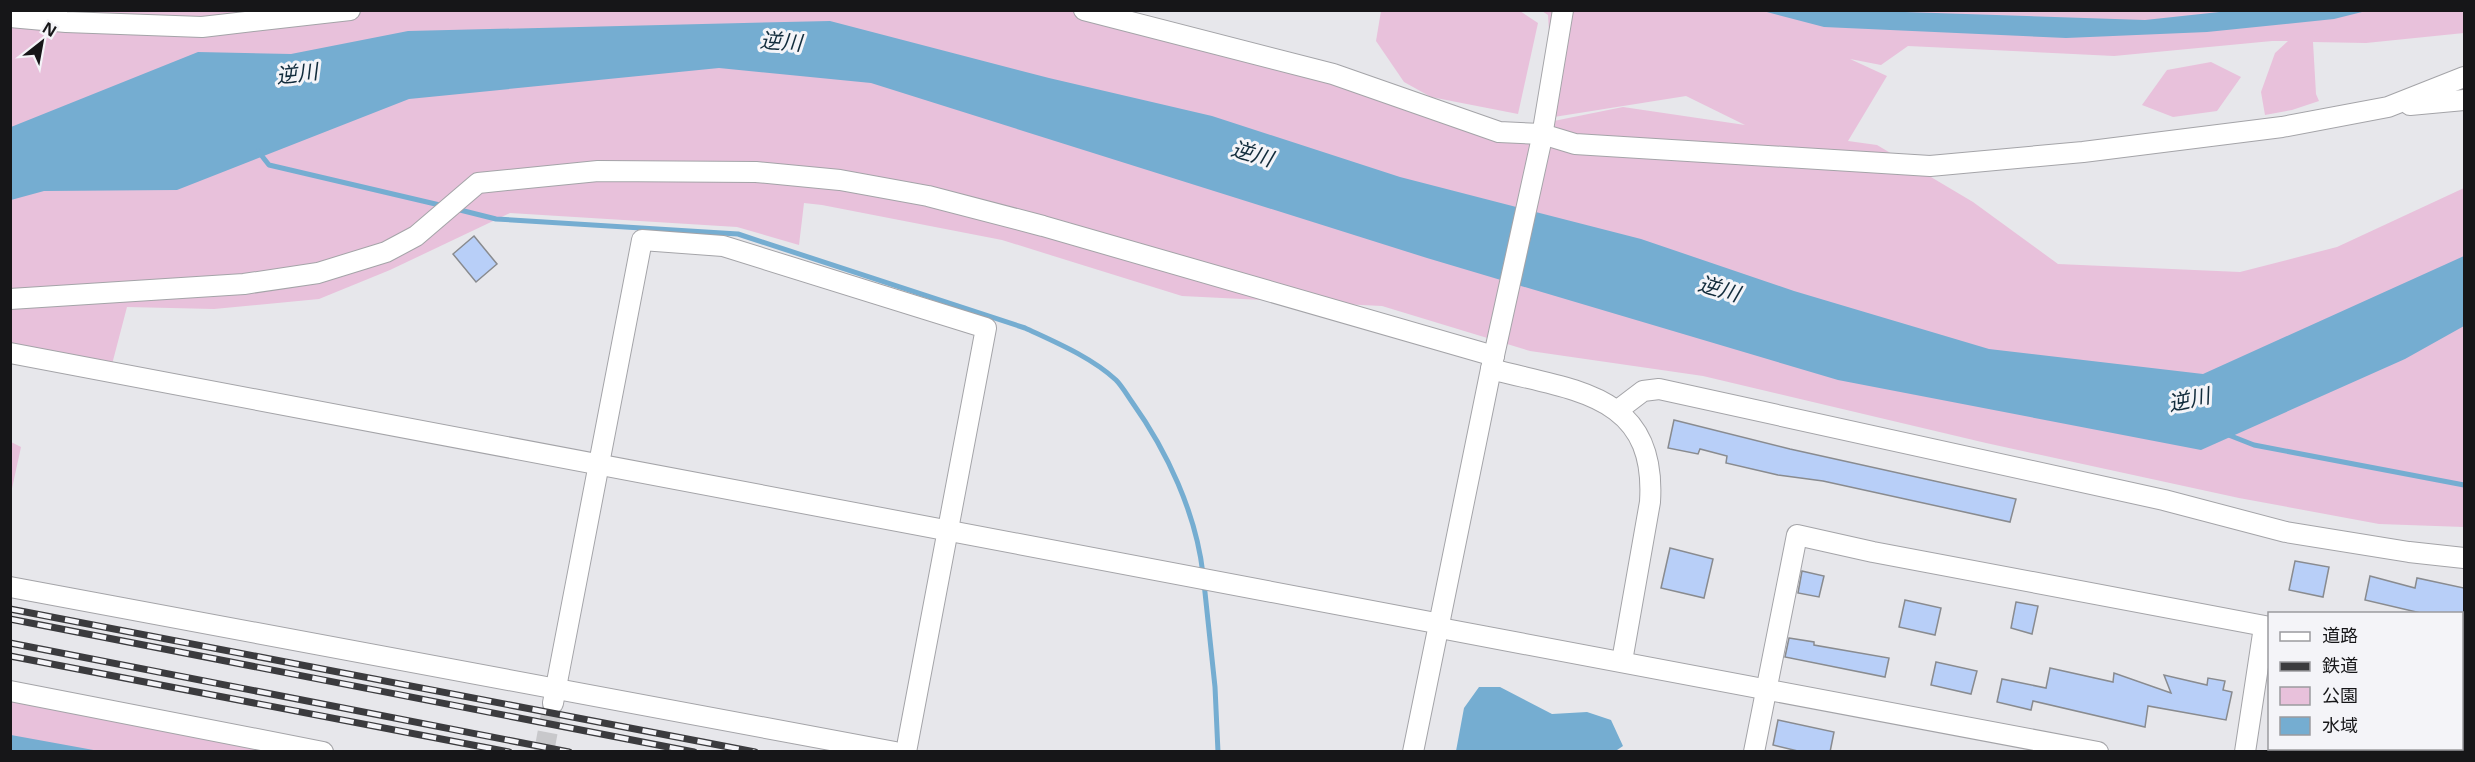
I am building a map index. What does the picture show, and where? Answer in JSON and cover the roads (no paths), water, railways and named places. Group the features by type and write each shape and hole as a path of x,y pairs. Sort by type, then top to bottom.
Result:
{"street":[{"path":"10,17 66,22 202,27 350,10"},
{"path":"1084,10 1333,74 1499,132 1542,133 1575,144 1930,166 2083,152 2282,127 2388,107 2464,100"},
{"path":"1413,752 1542,133 1563,10"},
{"path":"2388,107 2464,77"},
{"path":"10,299 244,284 318,273 386,252 416,236 478,183 598,171 756,172 840,180 928,196 1042,226 1494,358 1594,396 1618,410 1636,430 1648,454 1652,480 1622,661"},
{"path":"554,696 642,240 723,246 986,328 906,752"},
{"path":"10,353 2098,752"},
{"path":"1618,410 1643,391 1659,389 2164,500 2286,532 2409,552 2464,558"},
{"path":"1754,752 1797,536 2267,627 2245,752"},
{"path":"10,587 554,696 895,752"},
{"path":"10,692 323,752"}],"water":[{"path":"2238,10 2366,11 2334,19 2207,32 2066,38 1824,27 1763,11 1875,11 2145,20"},
{"name":"逆川","path":"830,21 1049,78 1212,116 1400,177 1641,239 1794,291 1989,349 2203,374 2464,256 2464,326 2405,359 2201,450 1838,380 1427,258 871,83 719,68 409,99 177,190 44,191 11,200 11,127 198,52 291,54 408,31"},
{"path":"1479,687 1500,687 1552,714 1587,712 1611,720 1623,746 1614,752 1456,751 1464,708"},
{"path":"11,735 99,751 11,751"}],"waterway":[{"path":"258,151 269,165 444,206"},
{"path":"456,209 496,219 738,234 1025,328 1060,345 1084,357 1116,380 1145,421 1168,462 1187,506 1203,574"},
{"path":"2226,434 2254,445 2464,485"},
{"path":"1204,583 1215,687 1218,752"}],"tunnel":[{"path":"544,752 553,703"}],"railway":[{"path":"10,609 755,752"},
{"path":"10,619 694,752"},
{"path":"10,643 569,752"},
{"path":"10,656 509,752"}]}
